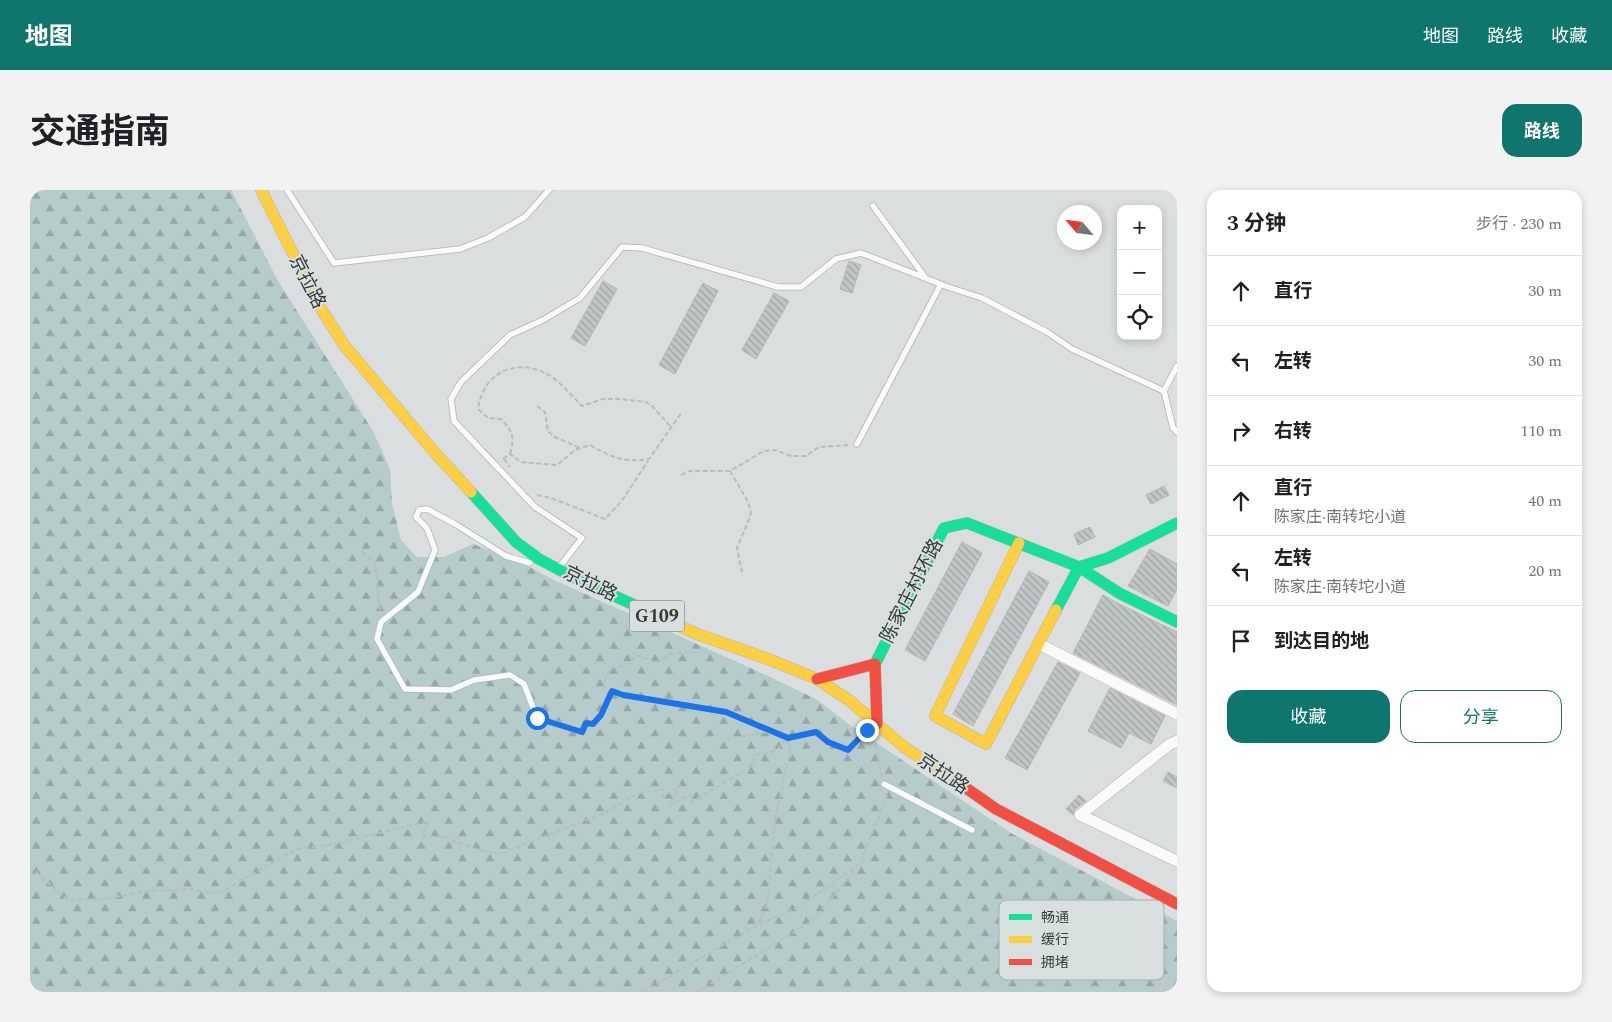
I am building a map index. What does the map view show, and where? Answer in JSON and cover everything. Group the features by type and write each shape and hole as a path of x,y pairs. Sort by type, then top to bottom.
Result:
{"main road":[{"name":"京拉路","path":"265,193 320,307 344,345 436,454 516,542 539,559 558,569 697,634 818,679 850,701 904,747 996,808 1177,904"},
{"name":"陈家庄村环路","path":"875,664 944,528 967,523 1079,567 1119,593 1177,622"},
{"path":"1019,543 935,716 986,744 1079,567 1108,558 1167,530 1177,523"},
{"path":"818,679 875,664 873,721"}],"street":[{"path":"1039,644 1177,714"},
{"path":"1177,741 1170,744 1080,815 1177,861"}],"lane":[{"path":"287,190 334,263 460,249 488,238 525,217 549,190"},
{"path":"873,206 926,278"},
{"path":"558,569 582,538 534,507 495,466 454,421 451,399 461,382 510,335 542,320 580,298 622,247 642,248 778,287 801,287 836,259 861,253 982,298 1048,332 1072,349 1164,390"},
{"path":"857,444 941,284"},
{"path":"1177,366 1164,390 1173,428 1177,432"},
{"path":"539,559 531,563 506,556 456,524 428,509 419,510 416,518 427,528 435,550 418,592 381,622 377,639 406,689 450,690 474,680 510,676 524,684 537,718 582,732 586,723"},
{"path":"884,784 972,830"}],"path":[{"path":"495,466 510,454 514,442 508,427 501,419 488,418 478,409 480,395 492,378 510,367 532,368 549,375 582,406 603,399 646,402 672,428"},
{"path":"538,406 545,412 548,432 580,448"},
{"path":"534,495 550,498 605,519 621,502 682,412"},
{"path":"680,475 690,471 730,470 764,451 775,450 791,456 806,456 819,447 857,444"},
{"path":"510,454 521,462 557,465 575,450 590,445 612,457 637,461 649,459"},
{"path":"504,459 516,473"},
{"path":"730,470 748,500 751,511 737,548 742,572"},
{"path":"362,552 375,563 381,622"},
{"path":"609,697 604,688 604,682 611,668 628,664 637,655 657,663 669,654 693,654 702,651"},
{"path":"586,723 593,724 601,715 612,691 623,695 726,712 788,738"},
{"path":"30,868 68,900 104,899 150,891 190,889 218,894 296,849 335,844 428,821 422,836 445,837 478,850 500,854 605,813 636,794 663,789 663,797 680,785 670,804 690,795 691,802 744,771 752,764 756,754 776,751 788,738 816,732 828,742 848,750 873,721"},
{"path":"726,739 774,731"},
{"path":"760,924 768,895 775,819 790,751 788,738"},
{"path":"697,992 812,921 860,864 887,795 874,742"},
{"path":"643,992 760,924 797,908 860,864"}],"green space":[{"path":"30,190 231,190 278,281 373,431 390,469 392,504 401,540 417,557 444,557 473,544 518,561 554,580 816,699 850,725 1011,833 1137,900 999,900 999,980 1164,980 1164,914 1177,921 1177,992 30,992"}],"building":[{"path":"849,261 861,265 852,293 840,289"},
{"path":"603,281 617,289 585,346 571,338"},
{"path":"703,283 718,291 675,374 659,365"},
{"path":"774,293 789,301 756,359 742,350"},
{"path":"1164,486 1169,495 1151,504 1146,495"},
{"path":"1090,527 1095,537 1078,545 1074,534"},
{"path":"962,542 982,553 925,661 905,650"},
{"path":"1150,549 1177,564 1177,589 1168,606 1128,586"},
{"path":"1029,571 1049,582 973,726 953,714"},
{"path":"1103,595 1177,632 1177,705 1073,653"},
{"path":"1058,662 1080,673 1027,770 1005,758"},
{"path":"1110,688 1165,716 1151,744 1129,733 1121,748 1088,731"},
{"path":"1168,772 1177,777 1177,788 1163,781"},
{"path":"1079,795 1086,801 1075,809 1073,815 1066,809"}],"traffic: fast":[{"path":"471,492 516,542 539,559 569,575 669,621"},
{"path":"875,664 944,528 967,523 1079,567 1108,558 1177,523"},
{"path":"1056,610 1079,567 1119,593 1177,622"}],"traffic: slow":[{"path":"261,190 320,307 344,345 436,454 471,492"},
{"path":"1019,543 935,716 986,744 1056,610"},
{"path":"669,621 697,634 768,659 817,679 850,701 904,747 966,788"}],"traffic: jam":[{"path":"817,679 875,664 877,724"},
{"path":"966,788 996,809 1177,904"}],"route":[{"path":"537,718 582,732 586,723 593,724 601,715 612,691 623,695 726,712 788,738 816,732 828,742 848,750 867,730"}]}
